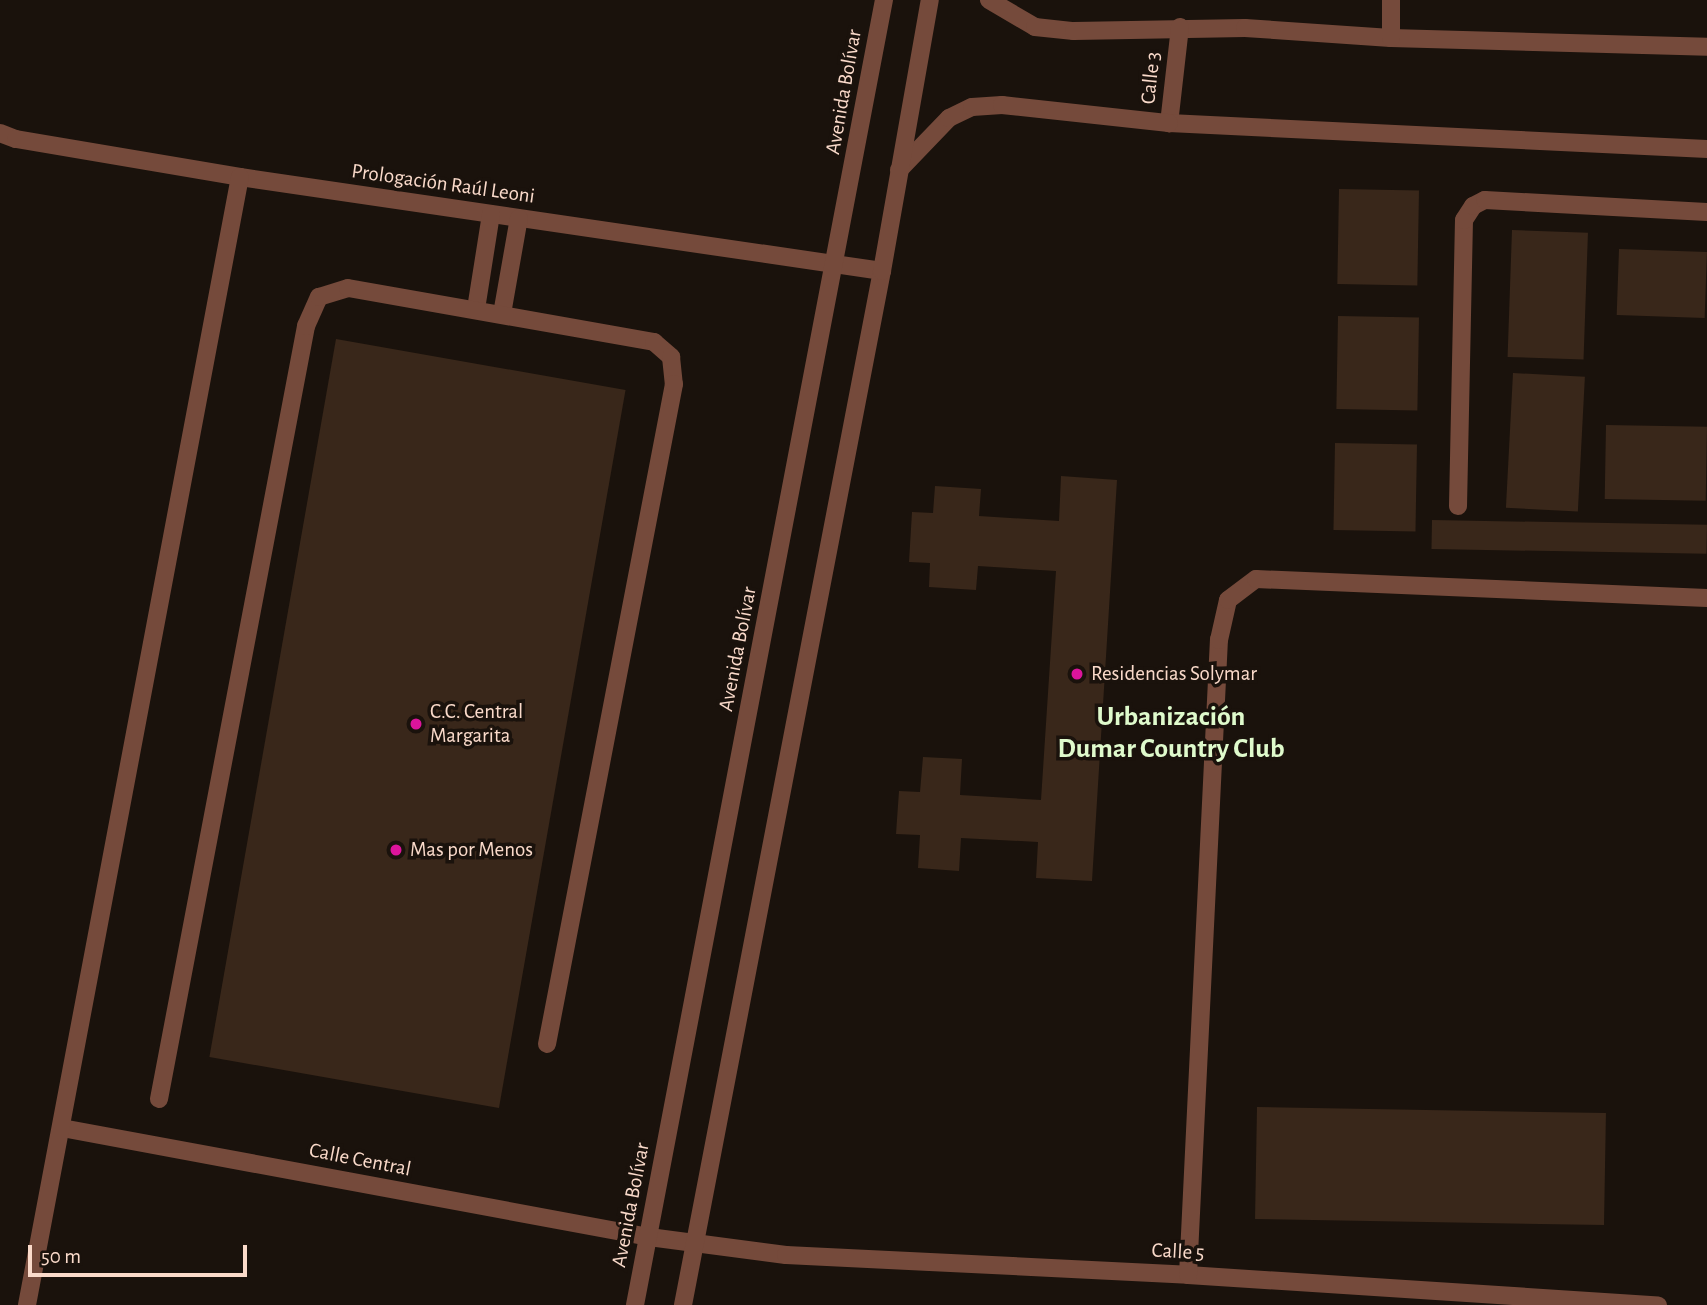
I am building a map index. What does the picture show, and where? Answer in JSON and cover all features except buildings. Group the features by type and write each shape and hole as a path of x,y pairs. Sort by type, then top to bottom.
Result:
{"street":[{"name":"Avenida Bolívar","path":"635,1305 884,0"},
{"path":"683,1305 882,271 930,0"},
{"path":"989,0 1035,27 1074,31 1180,27"},
{"path":"1391,0 1391,38"},
{"name":"Calle 3","path":"1707,47 1391,38 1180,27 1169,123 1707,149"},
{"path":"899,170 949,118 972,107 1002,105 1169,123"},
{"name":"Prologación Raúl Leoni","path":"0,133 16,139 240,177 882,271"},
{"path":"27,1305 240,177"},
{"path":"1458,506 1464,220 1473,206 1485,200 1707,212"},
{"path":"476,309 491,214"},
{"path":"502,314 519,218"},
{"path":"159,1099 306,326 319,297 348,288 654,342 671,357 674,384 547,1044"},
{"path":"1188,1275 1219,640 1228,600 1256,579 1707,598"},
{"name":"Calle Central","path":"62,1128 695,1244"},
{"name":"Calle 5","path":"695,1244 786,1255 1188,1275 1658,1305"}],"place":[{"name":"Residencias Solymar","path":"1077,674"},
{"name":"C.C. Central Margarita","path":"416,724"},
{"name":"Mas por Menos","path":"396,850"}],"district":[{"name":"Urbanización Dumar Country Club","path":"1171,733"}]}
